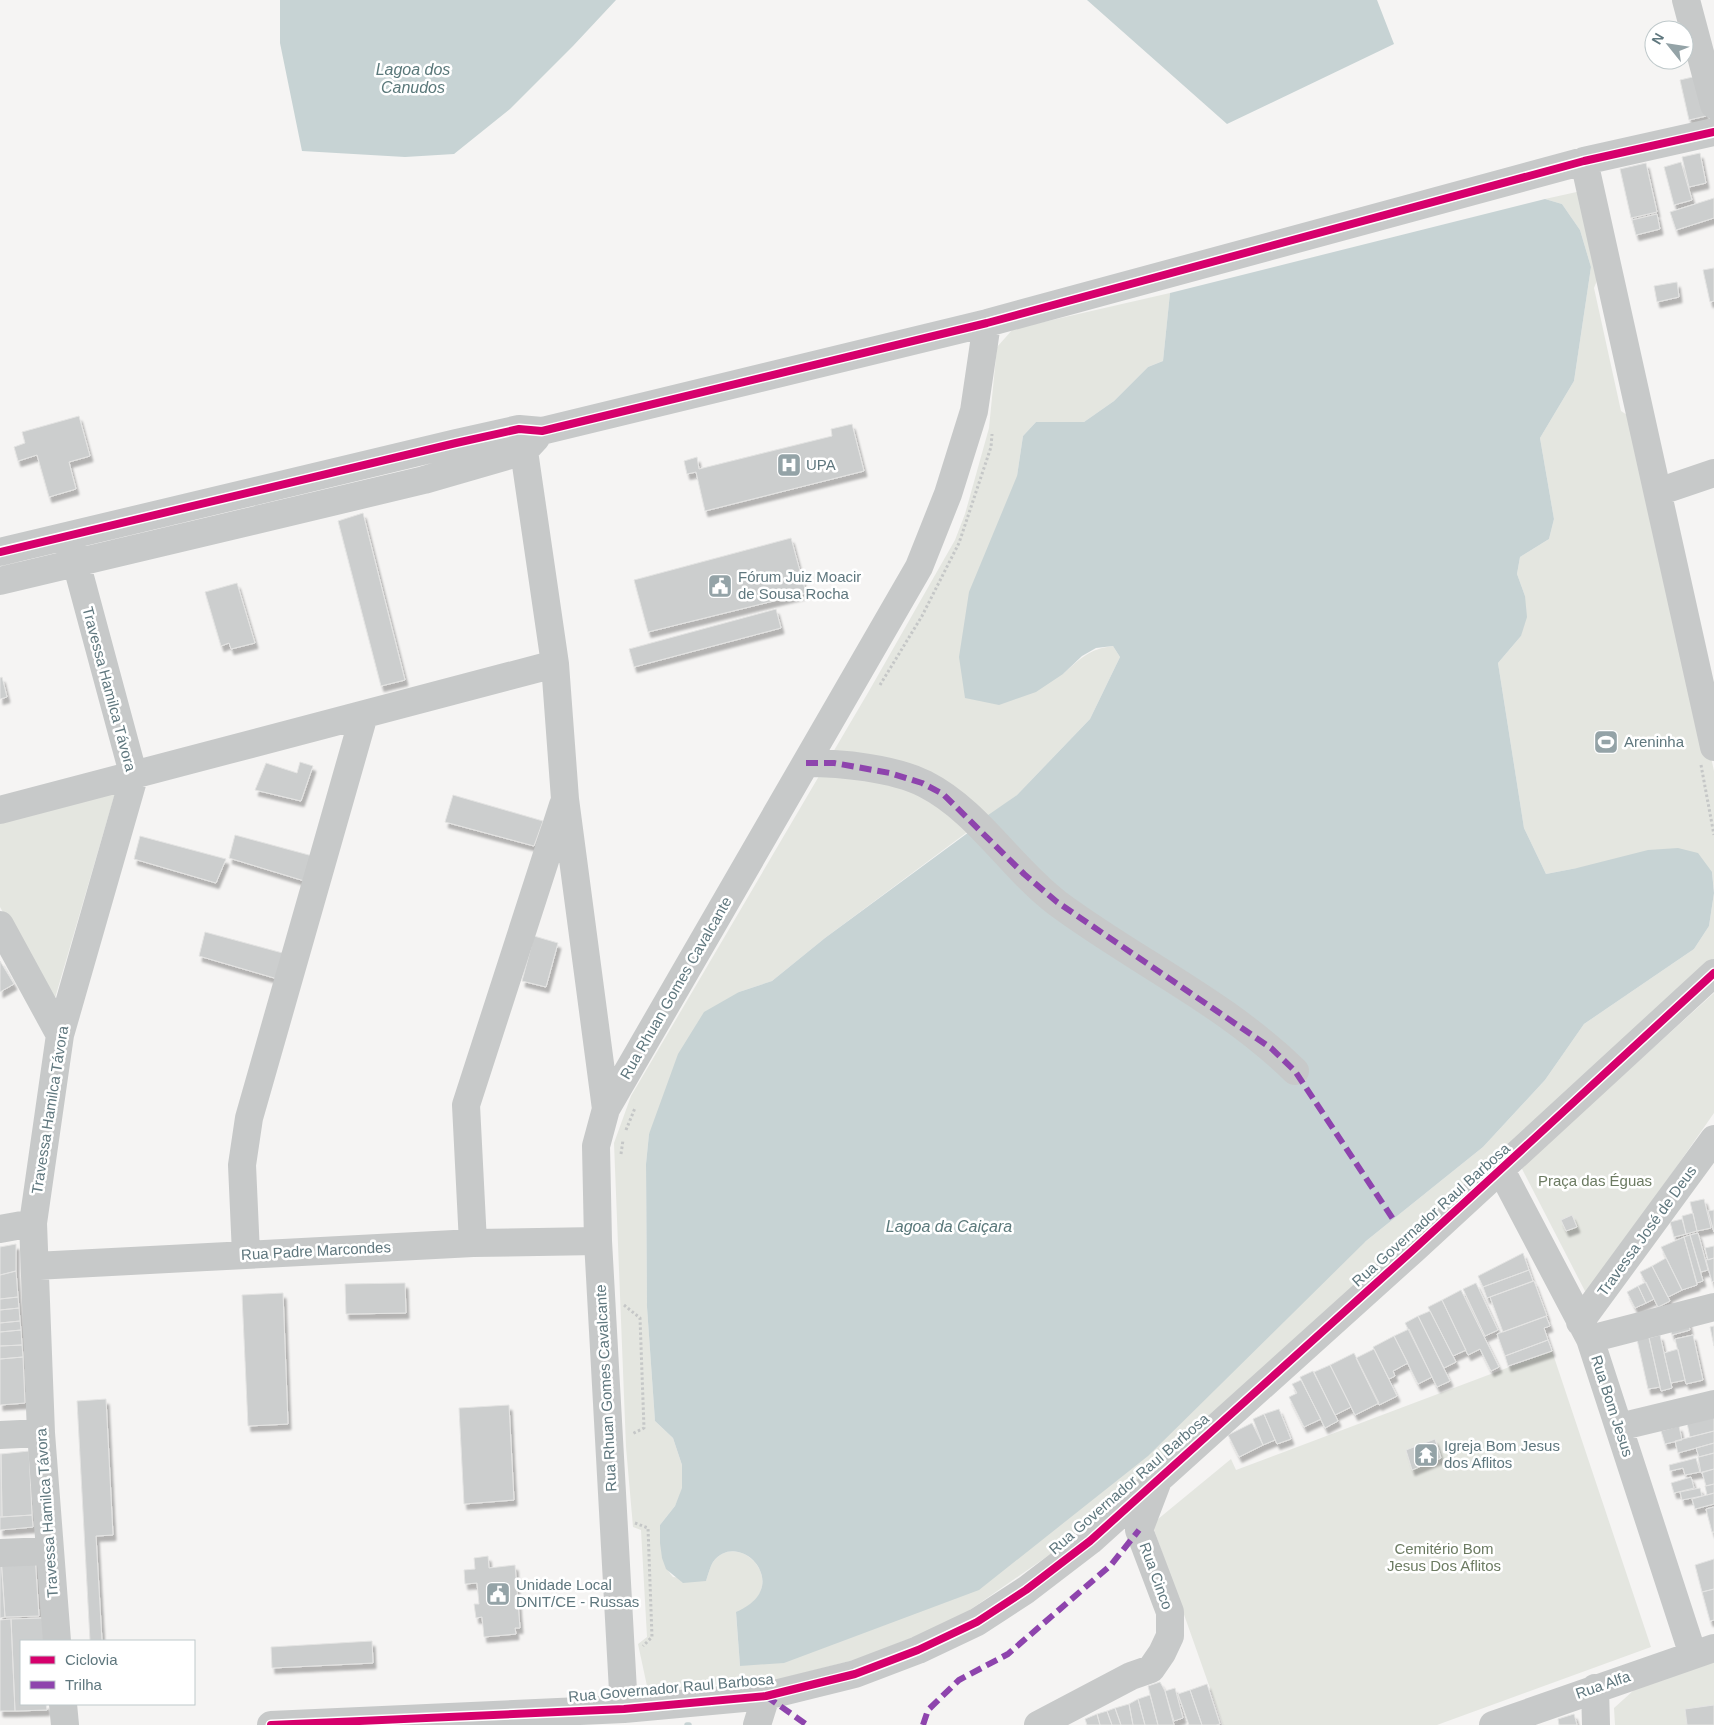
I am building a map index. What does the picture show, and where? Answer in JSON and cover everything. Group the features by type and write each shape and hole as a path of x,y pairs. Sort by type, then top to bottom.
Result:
{"street":[{"path":"1686,0 1714,105"},
{"path":"0,552 528,437 987,323 1584,161 1714,132"},
{"path":"1584,161 1658,492 1707,753"},
{"name":"Rua Rhuan Gomes Cavalcante","path":"624,1709 598,1241 596,1146 606,1109 919,567 948,494 974,411 987,323"},
{"path":"0,581 424,480 528,437"},
{"path":"528,437 555,664 565,799 606,1109"},
{"path":"1658,492 1714,473"},
{"name":"Travessa Hamilca Távora","path":"57,1640 48,1550 41,1433 33,1223 60,1035 134,777 74,564 69,536"},
{"path":"0,810 134,777 555,664"},
{"path":"246,1254 242,1165 248,1118 364,715"},
{"path":"806,763 834,763 890,773 922,783 943,794 1024,874 1057,902 1241,1026 1271,1048 1295,1071"},
{"path":"472,1243 466,1105 565,799"},
{"path":"0,925 60,1035"},
{"name":"Rua Governador Raul Barbosa","path":"271,1725 624,1709 766,1696 855,1674 918,1650 977,1622 1026,1590 1090,1541 1501,1170 1714,973"},
{"name":"Travessa José de Deus","path":"1585,1331 1714,1139"},
{"name":"Rua Bom Jesus","path":"1501,1170 1585,1331 1619,1428 1704,1651"},
{"path":"0,1229 33,1223"},
{"name":"Rua Padre Marcondes","path":"35,1266 472,1243 598,1241"},
{"path":"1585,1331 1714,1307"},
{"path":"1619,1428 1714,1404"},
{"path":"0,1435 41,1433"},
{"name":"Rua Cinco","path":"1038,1725 1131,1676 1151,1669 1162,1653 1170,1636 1170,1612 1139,1530 1160,1477"},
{"path":"0,1553 48,1550"},
{"name":"Rua Alfa","path":"1493,1725 1704,1651"},
{"path":"1595,1688 1596,1725"},
{"path":"757,1725 766,1696"},
{"path":"63,1705 65,1725"}],"path":[{"path":"878,689 922,616 959,543 991,447 993,427"},
{"path":"1707,753 1714,836"},
{"path":"620,1156 625,1132 638,1101"},
{"path":"620,1302 640,1318 644,1428 629,1435"},
{"path":"633,1522 648,1528 652,1637 641,1647 643,1655"}],"green space":[{"path":"1581,191 1602,268 1594,288 1621,411 1638,422 1714,771 1714,891 1712,872 1577,868 1546,874 1524,828 1498,663 1521,636 1525,596 1517,574 1520,557 1549,539 1554,519 1540,438 1574,381 1591,267 1580,230 1562,204 1545,199"},
{"path":"1170,293 1163,361 1148,367 1114,401 1084,422 1036,422 1023,436 1017,476 1063,674 1080,659 1098,649 1113,646 1120,657 1090,719 1017,795 825,938 772,981 739,992 649,1134 646,1164 647,1307 655,1421 673,1438 682,1465 683,1488 675,1506 660,1525 663,1559 673,1577 706,1581 713,1562 724,1553 736,1552 748,1556 757,1565 762,1576 761,1589 753,1602 736,1613 740,1666 1366,1241 1483,1147 1545,1080 1584,1024 1694,949 1709,926 1714,893 1714,963 1114,1510 954,1621 858,1659 776,1680 674,1689 647,1686 638,1644 647,1637 641,1530 633,1527 626,1447 614,1143 631,1096 869,691 955,540 965,514 989,428 997,347 1013,329"},
{"path":"116,790 53,1005 0,907 0,823"},
{"name":"Praça das Éguas","path":"1714,993 1714,1113 1587,1295 1521,1167"},
{"name":"Cemitério Bom Jesus Dos Aflitos","path":"1552,1351 1651,1647 1437,1725 1223,1725 1152,1524 1231,1459 1236,1470"},
{"path":"1714,1662 1714,1725 1615,1725 1614,1708 1634,1690"}],"water":[{"name":"Lagoa dos Canudos","path":"280,0 616,0 510,109 454,154 405,157 302,151 280,43"},
{"path":"1087,0 1377,0 1394,44 1227,124"},
{"name":"Lagoa da Caiçara","path":"1545,199 1562,204 1580,230 1591,267 1574,381 1540,438 1554,519 1549,539 1520,557 1517,574 1525,596 1527,617 1521,636 1498,663 1524,828 1546,874 1648,850 1678,848 1698,853 1712,872 1714,893 1709,926 1694,949 1584,1024 1545,1080 1483,1147 1366,1241 1148,1456 979,1590 784,1663 740,1666 736,1612 753,1601 761,1589 762,1576 757,1564 748,1556 736,1552 724,1553 713,1562 706,1581 683,1583 666,1569 660,1543 660,1525 675,1506 682,1488 682,1465 673,1438 655,1421 647,1307 646,1164 649,1134 678,1054 704,1012 739,992 772,981 825,938 969,832 1078,933 1254,1048 1298,1084 1306,1080 1301,1065 1063,896 981,820 1017,795 1090,719 1120,657 1113,646 1096,648 1082,656 1063,674 1036,692 999,705 965,698 959,657 969,592 1017,476 1023,436 1036,422 1084,422 1114,401 1148,367 1163,361 1170,293"}],"building":[{"path":"1697,76 1706,116 1689,120 1680,80"},
{"path":"1700,153 1706,183 1689,187 1682,157"},
{"path":"1681,162 1692,200 1674,205 1664,167"},
{"path":"1646,163 1657,212 1631,218 1620,169"},
{"path":"1714,198 1714,218 1676,230 1670,212"},
{"path":"1657,214 1660,229 1636,235 1632,220"},
{"path":"1714,268 1714,301 1710,302 1703,270"},
{"path":"1677,282 1679,297 1657,302 1654,286"},
{"path":"79,416 90,456 69,462 76,489 49,497 37,455 18,461 14,447 25,443 22,432"},
{"name":"UPA","path":"852,424 864,471 705,511 696,472 687,474 684,461 697,457 699,469 832,436 831,429"},
{"path":"363,513 405,680 381,686 338,521"},
{"name":"Fórum Juiz Moacir de Sousa Rocha","path":"791,538 806,593 648,632 634,580"},
{"path":"237,583 255,643 231,649 229,643 221,646 205,592"},
{"path":"776,609 781,628 634,667 629,649"},
{"path":"2,677 7,697 0,699 0,678"},
{"path":"300,762 313,766 301,801 255,790 266,763 297,773"},
{"path":"453,795 543,821 534,846 445,822"},
{"path":"235,835 320,858 311,883 229,858"},
{"path":"140,836 226,859 216,883 134,859"},
{"path":"205,932 290,955 281,980 199,956"},
{"path":"534,936 558,943 546,987 522,981"},
{"path":"0,961 14,984 0,992"},
{"path":"1704,1199 1711,1228 1697,1231 1690,1202"},
{"path":"1714,1210 1714,1232 1708,1211"},
{"path":"1693,1213 1697,1231 1686,1234 1682,1216"},
{"path":"1572,1215 1577,1227 1566,1231 1561,1220"},
{"path":"1682,1219 1686,1234 1674,1237 1670,1222"},
{"path":"1698,1233 1708,1270 1701,1272 1690,1235"},
{"path":"1690,1235 1703,1281 1697,1283 1684,1237"},
{"path":"1684,1237 1697,1285 1682,1290 1661,1247"},
{"path":"16,1244 16,1271 0,1275 0,1247"},
{"path":"1714,1246 1714,1258 1708,1260 1705,1248"},
{"path":"1523,1253 1529,1270 1483,1287 1478,1276"},
{"path":"1666,1258 1682,1290 1668,1297 1652,1266"},
{"path":"1714,1258 1714,1281 1712,1282 1706,1260"},
{"path":"1652,1266 1670,1301 1658,1307 1640,1272"},
{"path":"1529,1270 1533,1281 1487,1298 1483,1287"},
{"path":"16,1271 18,1297 0,1299 0,1275"},
{"path":"1534,1281 1547,1316 1503,1332 1490,1297"},
{"path":"1646,1282 1654,1299 1646,1303 1638,1286"},
{"path":"405,1283 406,1313 346,1314 345,1284"},
{"path":"1476,1283 1498,1330 1485,1336 1463,1289"},
{"path":"1638,1286 1646,1303 1635,1308 1627,1292"},
{"path":"1461,1290 1499,1367 1491,1371 1480,1349 1468,1355 1442,1300"},
{"path":"283,1293 288,1424 248,1426 242,1295"},
{"path":"18,1297 19,1308 0,1310 0,1299"},
{"path":"1442,1300 1466,1350 1453,1356 1428,1307"},
{"path":"19,1308 20,1321 0,1323 0,1310"},
{"path":"1430,1311 1456,1362 1444,1368 1418,1316"},
{"path":"1418,1316 1450,1381 1437,1387 1405,1323"},
{"path":"1546,1316 1550,1326 1544,1328 1548,1340 1505,1356 1497,1334"},
{"path":"1688,1320 1690,1330 1672,1335 1669,1324"},
{"path":"20,1321 21,1330 0,1332 0,1323"},
{"path":"1714,1326 1714,1346 1710,1327"},
{"path":"1409,1329 1432,1377 1418,1384 1394,1336"},
{"path":"21,1330 22,1345 0,1346 0,1332"},
{"path":"1648,1333 1660,1387 1648,1389 1636,1335"},
{"path":"1660,1335 1672,1388 1661,1391 1649,1338"},
{"path":"1693,1335 1703,1380 1686,1384 1675,1339"},
{"path":"1394,1336 1408,1363 1393,1371 1395,1376 1389,1379 1373,1347"},
{"path":"1548,1340 1552,1351 1508,1366 1505,1356"},
{"path":"22,1345 23,1357 0,1359 0,1346"},
{"path":"1374,1349 1397,1396 1379,1405 1356,1358"},
{"path":"1678,1349 1685,1380 1671,1383 1664,1353"},
{"path":"1354,1353 1379,1403 1355,1415 1330,1365"},
{"path":"23,1357 25,1403 0,1405 0,1359"},
{"path":"1330,1365 1351,1407 1335,1415 1314,1372"},
{"path":"1313,1371 1338,1421 1325,1428 1300,1377"},
{"path":"1301,1380 1321,1419 1304,1427 1289,1397 1297,1393 1292,1384"},
{"path":"106,1399 113,1535 96,1536 102,1640 90,1640 77,1401"},
{"path":"509,1405 514,1500 464,1504 459,1408"},
{"path":"1279,1409 1291,1439 1277,1444 1264,1414"},
{"path":"1264,1414 1275,1440 1263,1445 1253,1419"},
{"path":"1714,1416 1714,1431 1690,1437 1687,1423"},
{"path":"1252,1423 1263,1445 1239,1457 1228,1435"},
{"path":"1679,1426 1682,1440 1665,1444 1661,1431"},
{"path":"1714,1431 1714,1443 1678,1453 1675,1441"},
{"path":"1435,1439 1441,1458 1412,1470 1406,1450"},
{"path":"1714,1443 1714,1453 1699,1457 1696,1448"},
{"path":"29,1451 32,1515 2,1517 1,1454"},
{"path":"1714,1453 1714,1469 1701,1473 1698,1457"},
{"path":"0,1454 2,1517 0,1517"},
{"path":"1696,1458 1700,1472 1685,1475 1683,1468 1670,1471 1669,1465"},
{"path":"1714,1469 1714,1484 1706,1486 1702,1472"},
{"path":"1691,1477 1694,1488 1674,1493 1671,1483"},
{"path":"1714,1484 1714,1493 1707,1495 1705,1486"},
{"path":"1700,1488 1702,1496 1682,1500 1680,1492"},
{"path":"1714,1493 1714,1504 1695,1509 1692,1499"},
{"path":"1714,1507 1714,1532 1712,1532 1706,1509"},
{"path":"32,1515 33,1527 0,1530 0,1517"},
{"path":"35,1556 39,1616 5,1617 1,1557"},
{"name":"Unidade Local DNIT/CE - Russas","path":"488,1556 489,1568 515,1565 520,1628 515,1628 516,1634 484,1637 482,1617 476,1618 474,1604 479,1604 477,1583 465,1584 464,1570 475,1569 474,1558"},
{"path":"0,1557 5,1617 0,1618"},
{"path":"1714,1559 1714,1589 1702,1592 1695,1565"},
{"path":"1714,1589 1714,1620 1710,1621 1702,1592"},
{"path":"43,1618 44,1640 20,1640 20,1705 46,1705 47,1710 15,1711 11,1619"},
{"path":"11,1619 15,1711 0,1711 0,1620"},
{"path":"372,1641 373,1663 272,1668 271,1647"},
{"path":"1160,1682 1165,1691 1174,1725 1158,1725 1148,1686"},
{"path":"1207,1684 1220,1724 1202,1725 1190,1690"},
{"path":"1175,1688 1183,1718 1174,1721 1165,1691"},
{"path":"1190,1690 1202,1725 1189,1725 1178,1694"},
{"path":"1150,1695 1158,1725 1145,1725 1138,1699"},
{"path":"1138,1699 1145,1725 1133,1725 1129,1704"},
{"path":"1129,1704 1133,1725 1121,1725 1115,1708"},
{"path":"1714,1705 1714,1725 1687,1725 1685,1709"},
{"path":"1115,1708 1121,1725 1112,1725 1107,1711"},
{"path":"1107,1711 1112,1725 1100,1725 1097,1714"},
{"path":"1097,1714 1100,1725 1087,1725 1085,1719"},
{"path":"1574,1714 1577,1725 1559,1725 1558,1719"}],"marked path":[{"path":"806,763 834,763 890,773 922,783 943,794 1024,874 1057,902 1271,1048 1295,1071 1395,1222"},
{"path":"923,1725 928,1710 959,1680 1008,1654 1111,1565 1139,1530"},
{"path":"766,1696 807,1725"}],"cycle path":[{"path":"0,552 456,443 519,429 542,431 987,323 1584,161 1714,132"},
{"path":"271,1725 624,1709 766,1696 855,1674 918,1650 977,1622 1026,1590 1090,1541 1413,1250 1714,973"}],"place":[{"name":"UPA","path":"789,465"},
{"name":"Fórum Juiz Moacir de Sousa Rocha","path":"720,586"},
{"name":"Areninha","path":"1606,742"},
{"name":"Igreja Bom Jesus dos Aflitos","path":"1426,1455"},
{"name":"Unidade Local DNIT/CE - Russas","path":"498,1594"}]}
